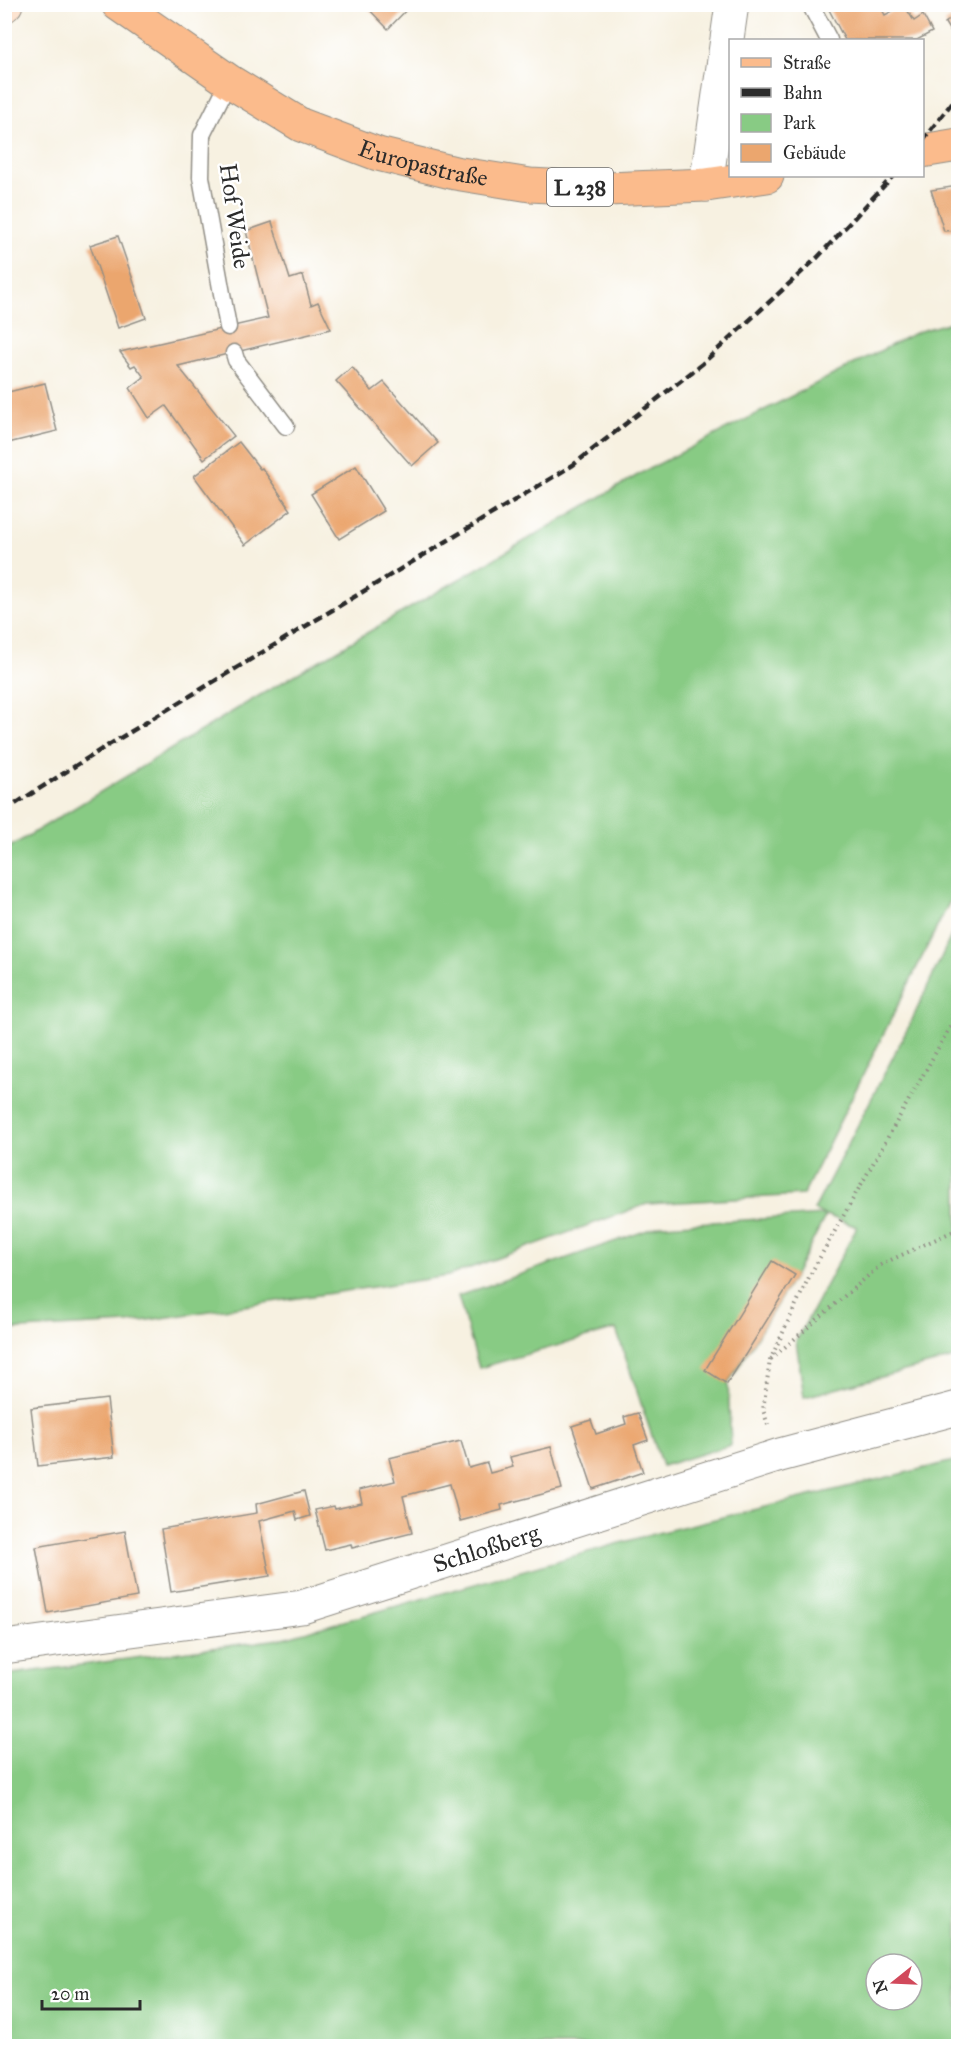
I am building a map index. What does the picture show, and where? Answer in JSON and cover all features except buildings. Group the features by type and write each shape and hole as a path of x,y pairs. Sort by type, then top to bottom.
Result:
{"main road":[{"name":"Europastraße","path":"118,4 229,81 301,124 378,154 455,173 530,185 607,189 706,185 760,177"},
{"path":"924,152 958,145"}],"street":[{"path":"706,185 732,4"},
{"name":"Schloßberg","path":"4,1647 302,1607 780,1455 958,1408"}],"lane":[{"path":"810,4 828,39"},
{"name":"Hof Weide","path":"228,327 201,177 202,135 229,81"},
{"path":"234,353 236,360 286,426"}],"path":[{"path":"780,1455 763,1410 770,1360 810,1275 958,1013"},
{"path":"770,1360 882,1264 958,1229"}],"green space":[{"path":"958,320 958,885 803,1195 647,1204 448,1276 128,1323 5,1330 5,850 245,704 643,472 917,332"},
{"path":"958,921 958,1357 804,1397 796,1341 857,1227 826,1215 795,1275 728,1384 731,1445 662,1466 616,1329 479,1368 458,1296 662,1225 824,1215 814,1210 912,1020"},
{"path":"958,1460 958,2046 5,2046 5,1675 280,1639 645,1536"}],"railway":[{"path":"924,138 958,95"},
{"path":"4,811 102,749 573,465 702,364 817,258 892,177"}]}
